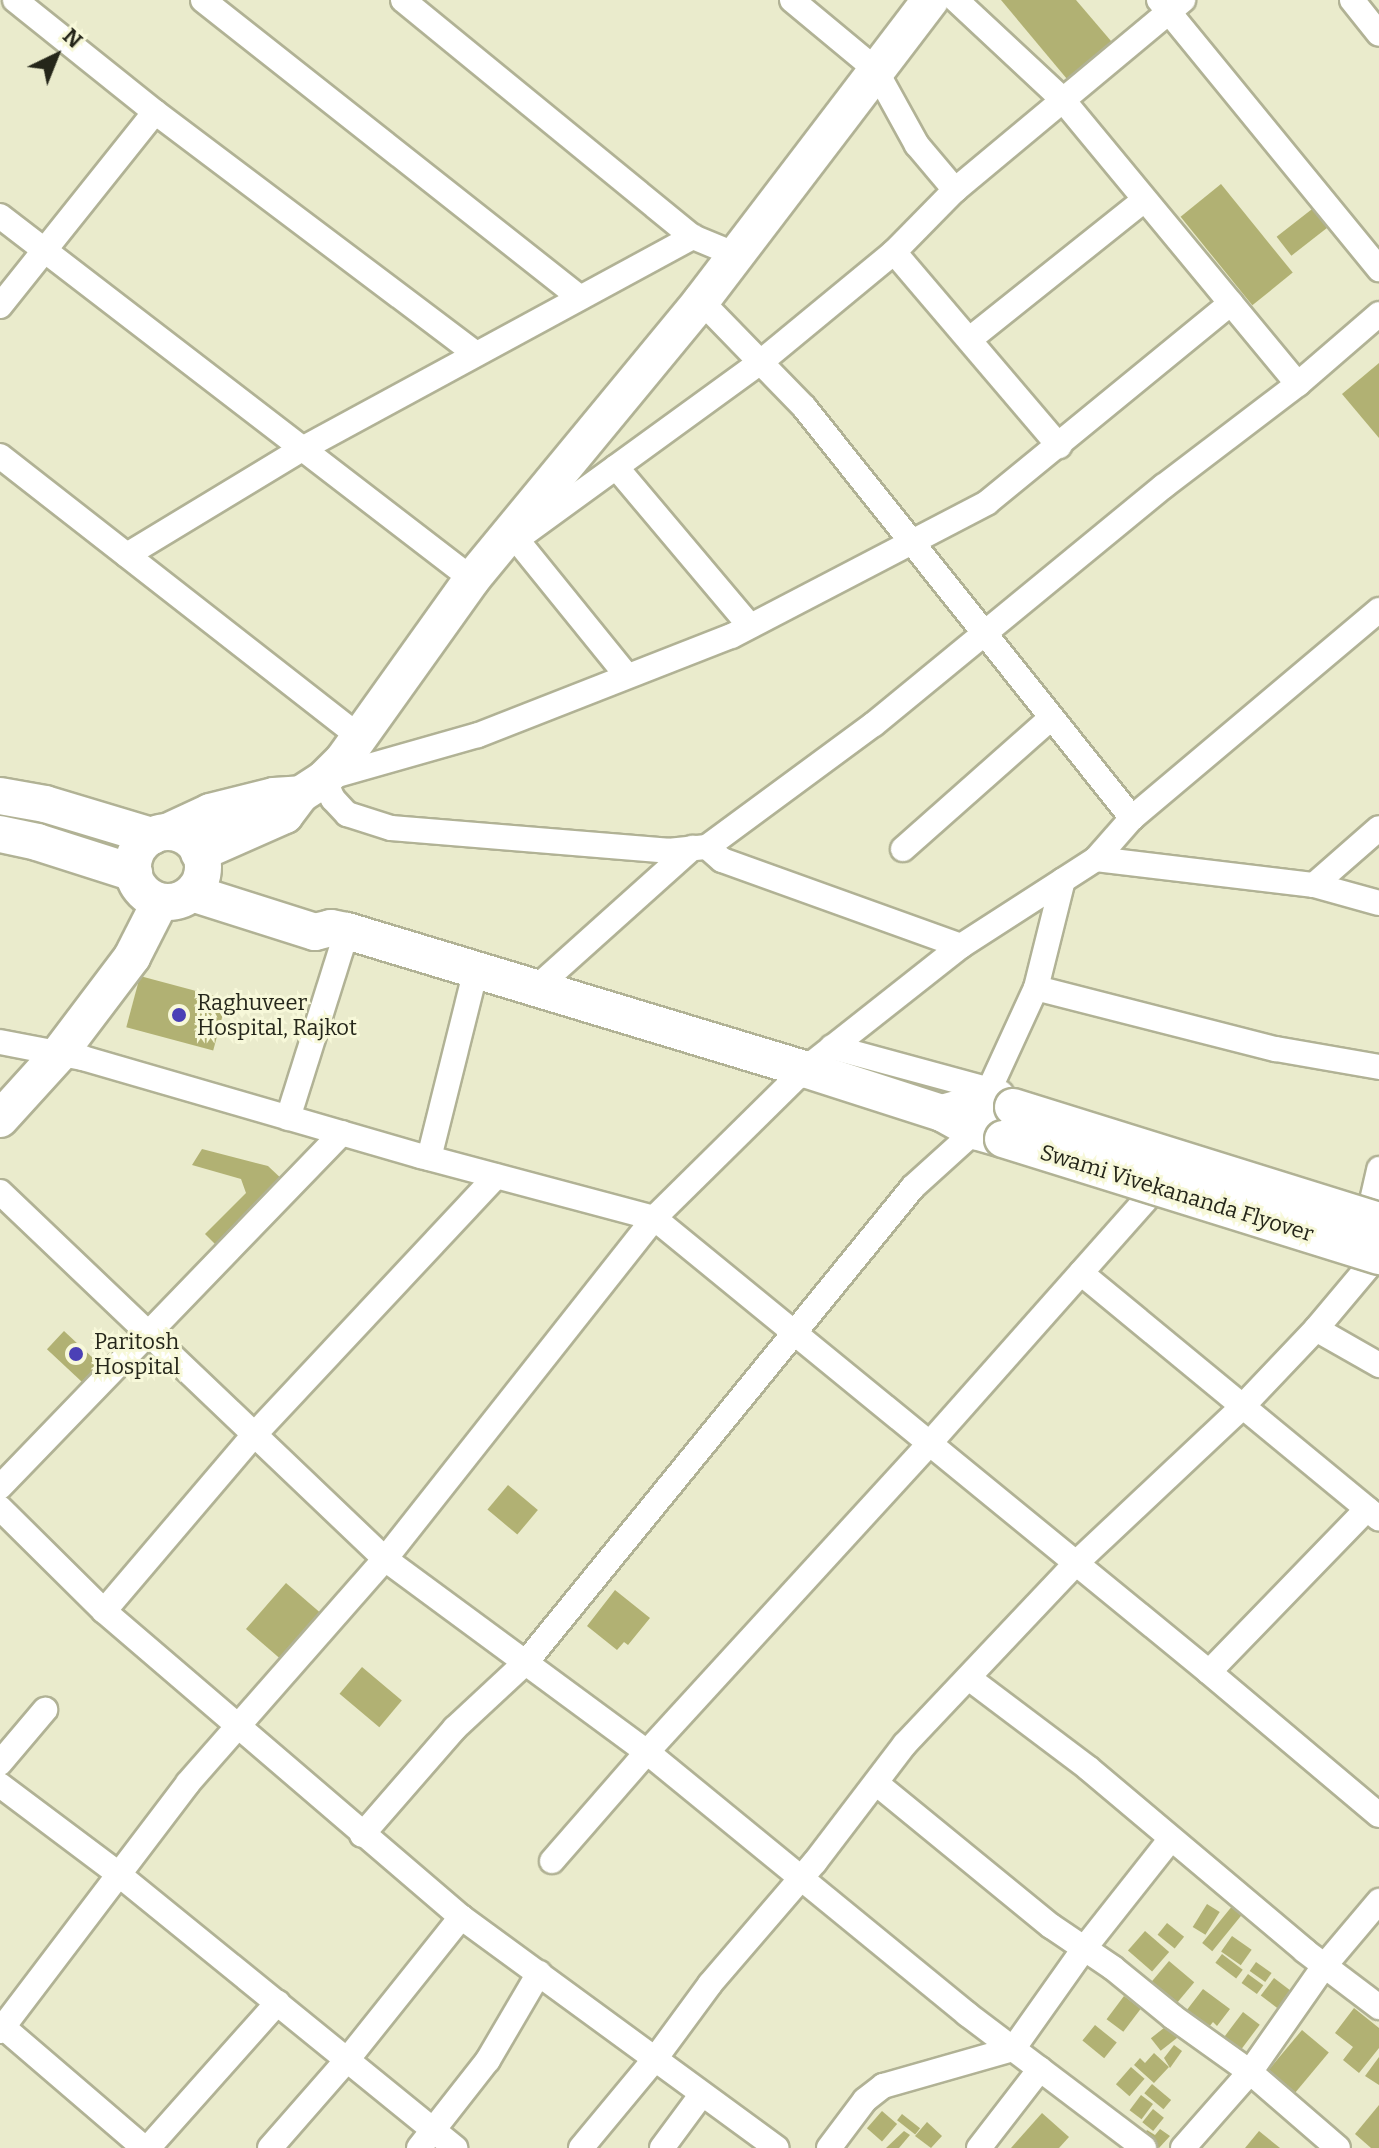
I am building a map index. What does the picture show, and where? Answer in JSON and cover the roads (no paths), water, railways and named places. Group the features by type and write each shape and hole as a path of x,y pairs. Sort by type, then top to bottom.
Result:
{"main road":[{"path":"0,1119 58,1055 188,882 285,815 360,737 478,572 701,301 930,0"},
{"path":"312,787 210,812 160,834 138,848 134,873 145,894 188,882 315,932 339,929 536,988 818,1058 942,1113 993,1113"},
{"path":"0,796 45,804 160,834 183,836 188,882"},
{"path":"0,834 37,842 134,873"},
{"name":"Swami Vivekananda Flyover","path":"993,1113 1376,1211"},
{"name":"Swami Vivekananda Flyover","path":"993,1113 1379,1255"}],"street":[{"path":"15,0 155,112 475,353"},
{"path":"203,0 579,297"},
{"path":"403,0 693,237 734,254"},
{"path":"792,0 875,69 917,145 955,190"},
{"path":"956,0 1062,99 1298,384"},
{"path":"1352,0 1379,34"},
{"path":"0,216 302,449 478,572 517,540 762,361 894,252 955,190 1170,3 1379,269"},
{"path":"0,306 155,112"},
{"path":"970,339 1144,200"},
{"path":"127,555 302,449 693,237"},
{"path":"894,252 1059,446"},
{"path":"701,301 762,361 1132,818"},
{"path":"312,787 478,735 750,626 909,540 987,503 1231,303"},
{"path":"536,988 700,848 874,724 1164,486 1298,384 1379,314"},
{"path":"0,456 360,737"},
{"path":"616,467 750,626"},
{"path":"517,540 627,676"},
{"path":"278,2002 136,2145 1,2029 188,1783 239,1729 385,1559 654,1218 818,1058 961,946 1096,859 1132,818 1379,610"},
{"path":"903,849 1051,718"},
{"path":"312,787 333,799 347,814 391,828 668,851 700,848 722,860 961,946"},
{"path":"1314,885 1379,828"},
{"path":"1096,859 1314,885 1379,903"},
{"path":"362,1835 455,1728 527,1661 913,1187 993,1113 1036,988 1063,880"},
{"path":"288,1118 339,929"},
{"path":"429,1158 476,970"},
{"path":"1036,988 1276,1049 1379,1067"},
{"path":"0,1042 83,1058 429,1158 654,1218 1379,1815"},
{"path":"818,1058 993,1113 1189,1150 1376,1211 1379,1169"},
{"path":"0,1487 342,1133"},
{"path":"552,1861 647,1752 929,1444 1189,1150"},
{"path":"104,1611 254,1435 496,1176"},
{"path":"0,1192 385,1559 647,1752 799,1879 1130,2144"},
{"path":"581,2148 905,1744 970,1679 1074,1565 1241,1408 1316,1329 1379,1255"},
{"path":"1081,1273 1373,1514 1209,1672"},
{"path":"1316,1329 1379,1365"},
{"path":"0,1508 104,1611 461,1917 777,2148"},
{"path":"970,1679 1088,1768 1170,1840 1379,2007"},
{"path":"0,1763 45,1710"},
{"path":"876,1783 1083,1950 1113,1968 1173,2017 1250,2072 1338,2148"},
{"path":"0,1785 117,1873 278,2002 347,2060 424,2138 455,2148"},
{"path":"829,2148 865,2100 883,2086 1013,2049 1083,1950 1170,1840"},
{"path":"1183,2148 1250,2072 1325,1965 1379,1901"},
{"path":"270,2148 347,2060 461,1917"},
{"path":"424,2138 488,2060 539,1973"},
{"path":"979,2148 1040,2069"},
{"path":"662,2148 702,2094"}],"place":[{"name":"Raghuveer Hospital, Rajkot","path":"179,1015"},
{"name":"Paritosh Hospital","path":"76,1354"}]}
